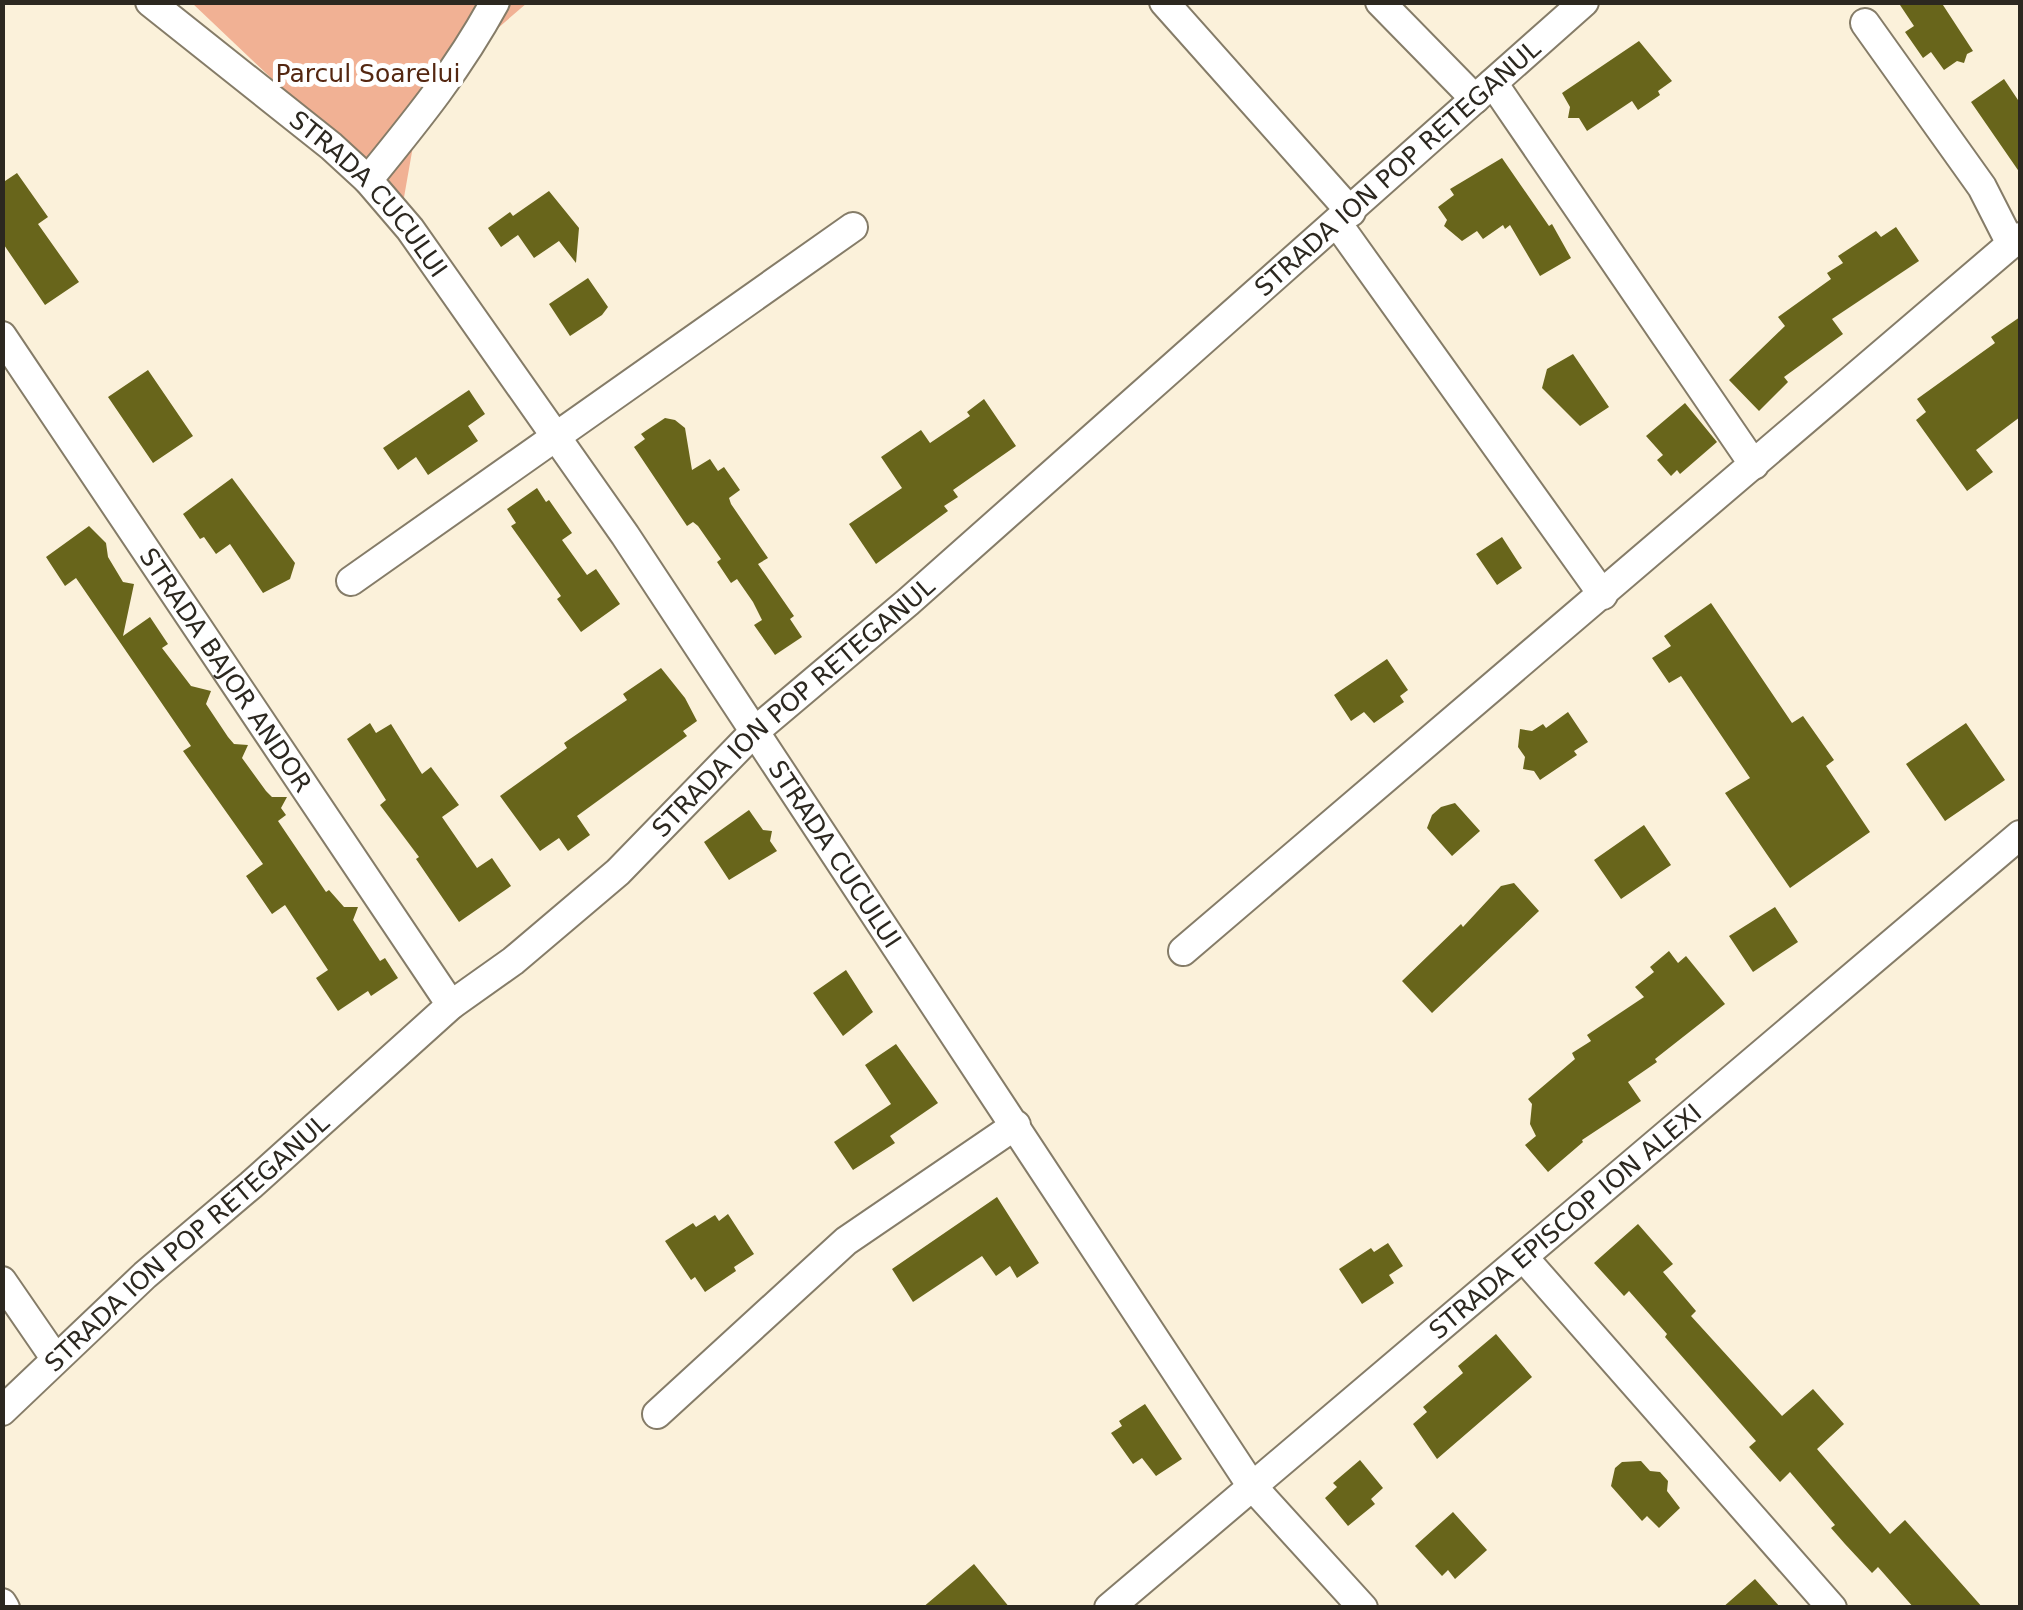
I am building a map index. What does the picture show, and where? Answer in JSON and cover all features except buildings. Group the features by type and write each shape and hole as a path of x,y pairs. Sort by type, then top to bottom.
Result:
{"street":[{"name":"STRADA CUCULUI","path":"150,2 332,146 410,229 557,435 1251,1485 1362,1608"},
{"path":"368,180 443,89 495,2"},
{"path":"1164,2 1344,218 1604,595"},
{"path":"1380,2 1484,91 1754,465"},
{"name":"STRADA ION POP RETEGANUL","path":"2,1410 55,1358 451,1004 513,961 618,872 754,732 908,602 1584,2"},
{"path":"1183,951 2016,240 1865,23"},
{"path":"351,581 853,227"},
{"name":"STRADA BAJOR ANDOR","path":"2,336 451,1004"},
{"name":"STRADA EPISCOP ION ALEXI","path":"1108,1608 2020,836"},
{"path":"658,1414 846,1242 1016,1126"},
{"path":"1524,1258 1832,1608"},
{"path":"2,1281 55,1358"}],"green space":[{"name":"Parcul Soarelui","path":"192,3 527,3 462,59 416,129 403,203"}]}
